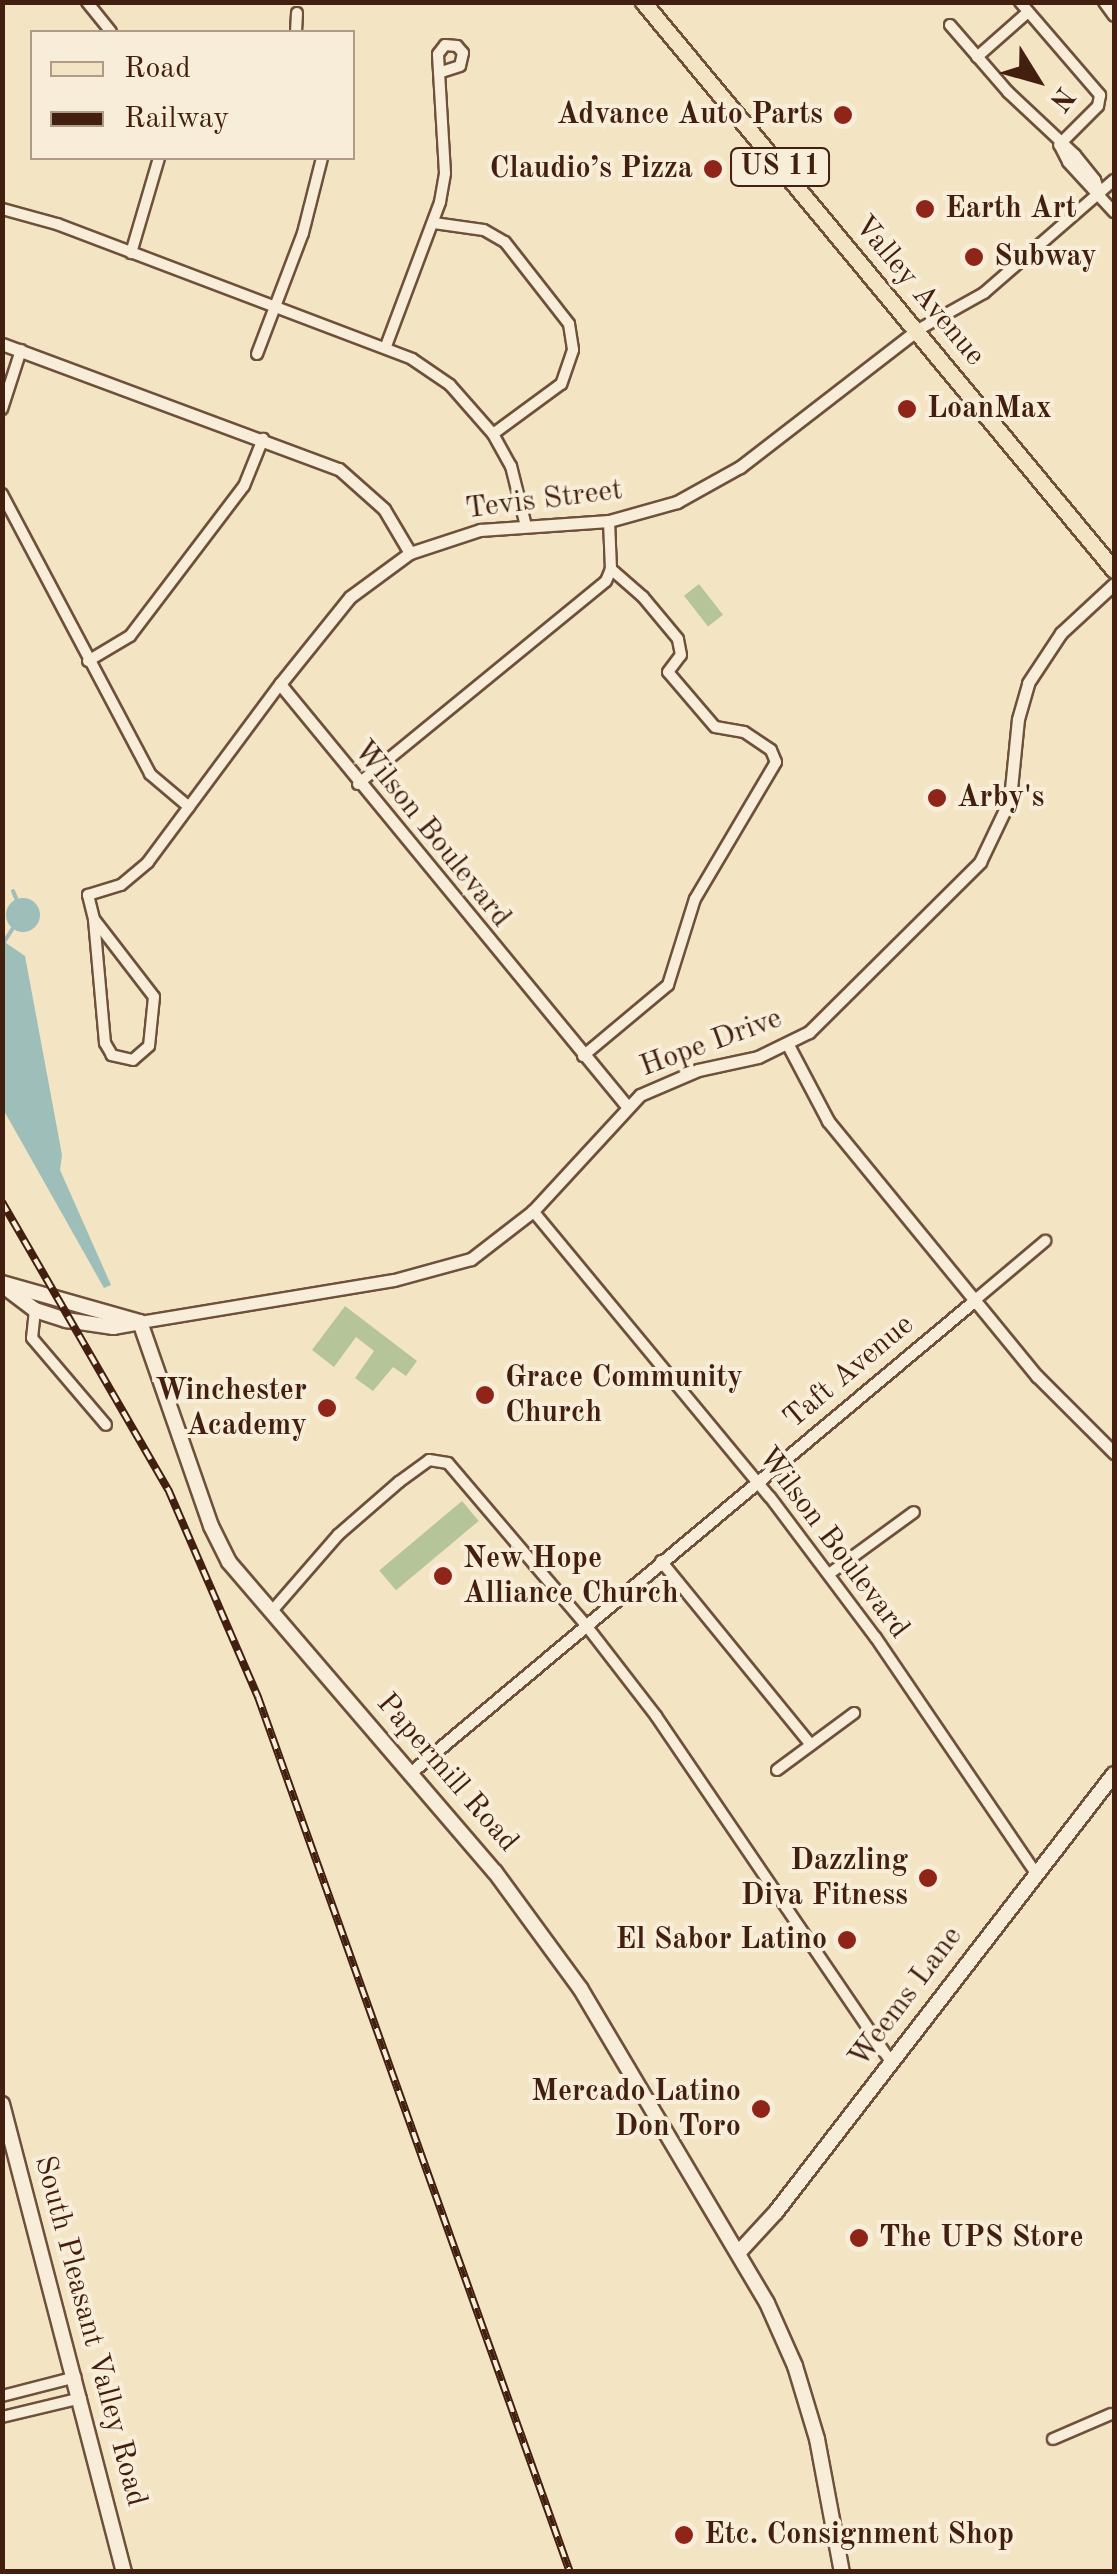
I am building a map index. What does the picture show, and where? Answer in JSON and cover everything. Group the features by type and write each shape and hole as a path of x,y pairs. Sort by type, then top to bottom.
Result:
{"main road":[{"name":"Valley Avenue","path":"643,2 1114,570"},
{"path":"2,1284 140,1322"},
{"path":"2,1284 34,1310 113,1326 140,1322"},
{"name":"Papermill Road","path":"140,1322 219,1545 551,1945 633,2071 672,2148 740,2251 794,2366 817,2439 842,2572"},
{"name":"Weems Lane","path":"740,2251 776,2212 1114,1774"},
{"name":"South Pleasant Valley Road","path":"2,2104 124,2572"}],"street":[{"path":"86,2 109,30"},
{"path":"1104,2 1114,16"},
{"path":"977,57 1024,7 1100,95 1098,106 1059,145"},
{"path":"296,30 297,13"},
{"path":"950,25 1059,145 1089,171 1114,212"},
{"path":"386,346 434,223 445,173 439,73"},
{"path":"131,253 158,160"},
{"path":"258,354 278,307 321,160"},
{"name":"Tevis Street","path":"94,919 88,895 132,878 350,596 410,553 456,535 610,521 655,510 720,481 916,331 984,293 1114,180"},
{"path":"2,208 386,346 450,385 494,434 511,466 526,526"},
{"path":"434,223 484,230 505,242 568,324 573,350 562,384 494,434"},
{"path":"2,344 317,459 356,480 384,509 410,553"},
{"path":"2,409 21,350"},
{"path":"88,661 130,636 244,486 263,439"},
{"path":"2,494 150,774 189,807"},
{"path":"358,784 594,592 611,569 610,521"},
{"path":"583,1056 668,984 695,899 776,762 771,750 744,732 715,726 668,672 681,654 678,639 643,597 611,569"},
{"name":"Hope Drive","path":"140,1322 443,1268 471,1259 533,1212 626,1105 698,1070 788,1045 819,1023 980,862 1010,799 1018,718 1028,683 1060,633 1114,584"},
{"name":"Wilson Boulevard","path":"280,684 358,784 626,1105"},
{"path":"94,919 154,997 149,1046 133,1060 112,1055 105,1043 94,919"},
{"path":"788,1045 828,1121 1037,1376 1114,1453"},
{"name":"Wilson Boulevard","path":"533,1212 757,1481 829,1574 1036,1873"},
{"name":"Taft Avenue","path":"410,1774 1046,1242"},
{"path":"34,1310 32,1338 106,1425"},
{"path":"272,1611 344,1529 432,1459 453,1467 585,1624 672,1740 891,2062"},
{"path":"829,1574 914,1512"},
{"path":"661,1561 811,1745"},
{"path":"777,1770 854,1713"},
{"path":"2,2396 76,2377"},
{"path":"2,2417 81,2398"},
{"path":"1053,2440 1112,2414"}],"green space":[{"path":"699,584 723,615 708,626 684,596"},
{"path":"345,1306 417,1361 406,1376 393,1367 373,1391 355,1378 374,1351 356,1337 334,1367 312,1350"},
{"path":"462,1501 479,1521 396,1590 379,1570"}],"water":[{"path":"23,898 35,903 40,915 35,927 23,932 11,927 6,915 11,903"},
{"path":"3,941 25,956 62,1155 60,1170 111,1285 104,1288 3,1109"}],"waterway":[{"path":"13,891 16,898"},
{"path":"4,942 13,928"}],"railway":[{"path":"2,1202 168,1489 258,1697 570,2572"}],"place":[{"name":"Advance Auto Parts","path":"843,115"},
{"name":"Claudio’s Pizza","path":"713,169"},
{"name":"Earth Art","path":"925,209"},
{"name":"Subway","path":"974,257"},
{"name":"LoanMax","path":"907,409"},
{"name":"Arby's","path":"937,798"},
{"name":"Grace Community Church","path":"485,1395"},
{"name":"Winchester Academy","path":"327,1408"},
{"name":"New Hope Alliance Church","path":"443,1576"},
{"name":"Dazzling Diva Fitness","path":"928,1878"},
{"name":"El Sabor Latino","path":"847,1940"},
{"name":"Mercado Latino Don Toro","path":"761,2109"},
{"name":"The UPS Store","path":"859,2238"},
{"name":"Etc. Consignment Shop","path":"684,2535"}]}
